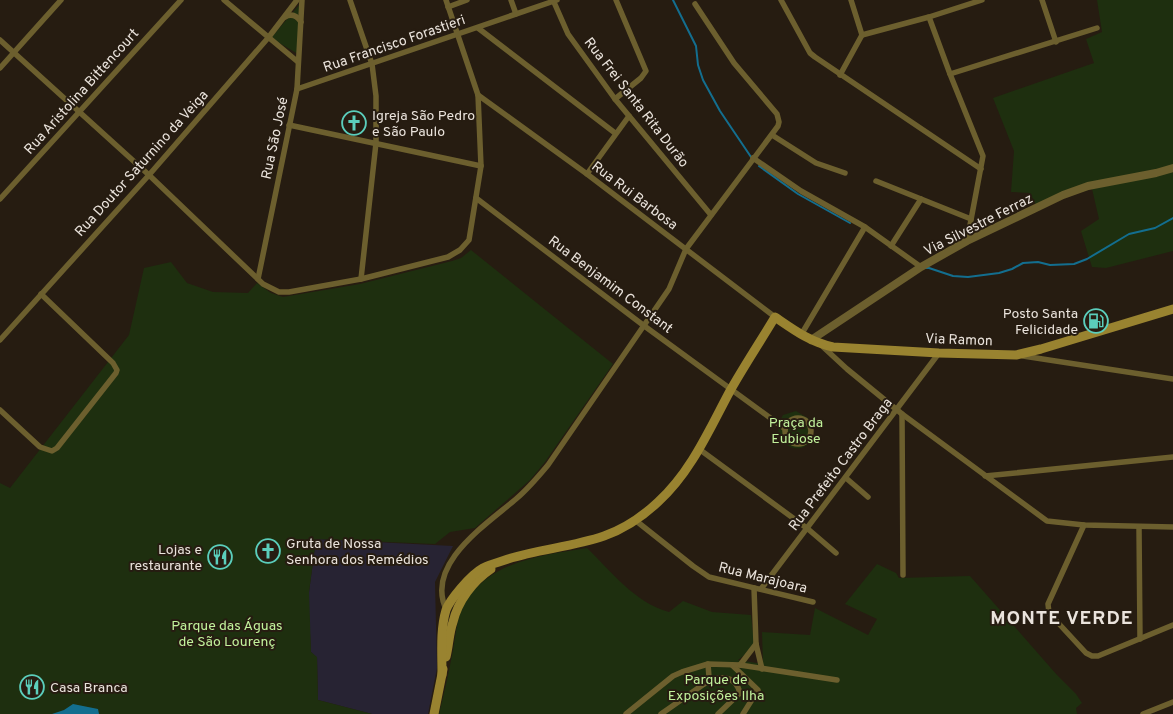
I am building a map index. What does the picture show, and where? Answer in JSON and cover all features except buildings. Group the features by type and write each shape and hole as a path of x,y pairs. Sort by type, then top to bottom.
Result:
{"main road":[{"name":"Via Ramon","path":"775,317 801,335 820,344 850,349 1016,354 1041,349 1173,309"},
{"path":"442,675 443,632 446,610 455,595 473,575 489,565 521,554 595,539 619,529 654,506 670,490 699,449 731,390 775,317"},
{"path":"434,714 452,622 463,598 486,573 509,559"}],"street":[{"path":"0,68 61,0"},
{"name":"Rua Aristolina Bittencourt","path":"0,199 181,0"},
{"path":"224,0 298,62"},
{"name":"Rua Doutor Saturnino da Veiga","path":"0,340 149,175 268,38 297,0"},
{"name":"Rua São José","path":"258,279 297,89 302,0"},
{"path":"350,0 372,64 376,96 376,143 360,279"},
{"path":"0,40 80,111 258,279 270,289 279,292 289,292 360,279 448,257 460,250 469,240 481,166 478,95 446,0"},
{"path":"448,7 467,0"},
{"path":"511,0 516,14"},
{"name":"Rua Francisco Forastieri","path":"297,89 478,28 554,0"},
{"name":"Rua Frei Santa Rita Durão","path":"554,0 568,34 615,99 711,215"},
{"path":"615,99 641,78 646,68 616,0"},
{"path":"781,0 810,53 981,169"},
{"path":"840,75 862,34 851,0"},
{"path":"862,34 929,17 982,0"},
{"path":"1042,0 1056,42"},
{"path":"452,622 446,610 441,588 446,569 475,533 517,499 538,477 565,441 669,288 686,249 778,126 777,114 734,63 695,4"},
{"path":"285,16 296,16 301,22"},
{"path":"929,17 983,156 967,241"},
{"path":"478,28 615,133"},
{"path":"950,74 1097,28"},
{"name":"Rua Rui Barbosa","path":"478,95 587,174 775,317"},
{"path":"587,174 629,116"},
{"path":"289,125 481,166"},
{"path":"772,135 816,163 845,173"},
{"path":"753,158 801,191 865,227 921,267"},
{"name":"Via Silvestre Ferraz","path":"811,340 921,267 967,241 1063,195 1088,186 1173,168"},
{"path":"876,181 971,219"},
{"name":"Rua Benjamim Constant","path":"476,198 643,325 784,428"},
{"path":"891,246 921,199"},
{"path":"801,335 865,227"},
{"path":"0,410 40,447 52,451 57,448 115,377 117,370 113,363 41,294"},
{"path":"820,344 902,414 1043,519 1052,523 1173,528"},
{"name":"Rua Prefeito Castro Braga","path":"761,589 939,353"},
{"path":"1016,354 1173,379"},
{"path":"902,414 904,574"},
{"path":"793,418 800,418 806,420 810,426 811,433 808,439 796,444 789,441 785,435 784,428 787,422 793,418"},
{"path":"699,449 808,529 836,553"},
{"path":"985,476 1173,457"},
{"path":"846,478 868,496"},
{"name":"Rua Marajoara","path":"635,520 702,573 720,580 813,602"},
{"path":"1084,525 1048,604 1049,613 1086,653 1092,656 1098,656 1173,626"},
{"path":"1139,527 1140,639"},
{"path":"754,588 756,644 762,669"},
{"path":"740,665 756,644"},
{"path":"626,714 673,676 708,664 732,664 837,680"},
{"path":"704,684 709,677 708,664"},
{"path":"732,664 758,690 743,714"},
{"path":"661,714 714,678 730,679 739,689 740,693 718,714"},
{"path":"1143,714 1173,702"}],"shaded area":[{"path":"316,539 453,546 435,582 437,668 428,714 372,714 318,700 317,658 311,652 309,615 309,592"}],"green space":[{"path":"1097,0 1173,0 1173,166 1036,205 1030,193 1011,192 1014,151 993,98 1094,63 1086,39 1102,32"},
{"path":"299,5 298,54 271,38"},
{"path":"1173,172 1173,251 1106,268 1092,267 1081,231 1099,219 1092,189"},
{"name":"Parque das Águas de São Lourenç","path":"471,250 613,364 545,462 530,480 475,528 450,532 435,544 316,539 309,592 311,652 317,657 318,700 372,714 0,714 0,483 10,488 129,335 144,268 171,262 187,283 213,292 248,293 257,283 271,293 283,297 360,284 452,261 461,258"},
{"name":"Praça da Eubiose","path":"796,411 811,420 813,429 809,443 804,447 798,448 785,443 778,436 779,422 783,415"},
{"name":"Parque de Exposições Ilha","path":"587,548 634,594 657,608 669,612 683,601 712,612 751,615 754,643 747,653 738,660 763,664 762,632 810,635 815,608 868,635 877,619 845,604 877,564 896,573 899,578 970,576 1082,703 1076,708 1077,714 439,714 459,617 467,599 478,586 505,568 521,562 554,553"}],"water":[{"path":"73,704 98,709 99,714 52,714 64,710"}],"waterway":[{"path":"673,0 696,46 698,65 703,80 720,111 751,157"},
{"path":"759,166 798,194 850,223"},
{"path":"925,268 953,276 968,277 999,273 1023,263 1074,264 1087,259 1129,234 1155,228 1173,218"}],"place":[{"name":"Igreja São Pedro e São Paulo","path":"354,123"},
{"name":"Posto Santa Felicidade","path":"1096,321"},
{"name":"Gruta de Nossa Senhora dos Remédios","path":"268,551"},
{"name":"Lojas e restaurante","path":"220,557"},
{"name":"Casa Branca","path":"32,687"}],"district":[{"name":"MONTE VERDE","path":"1062,617"}]}
